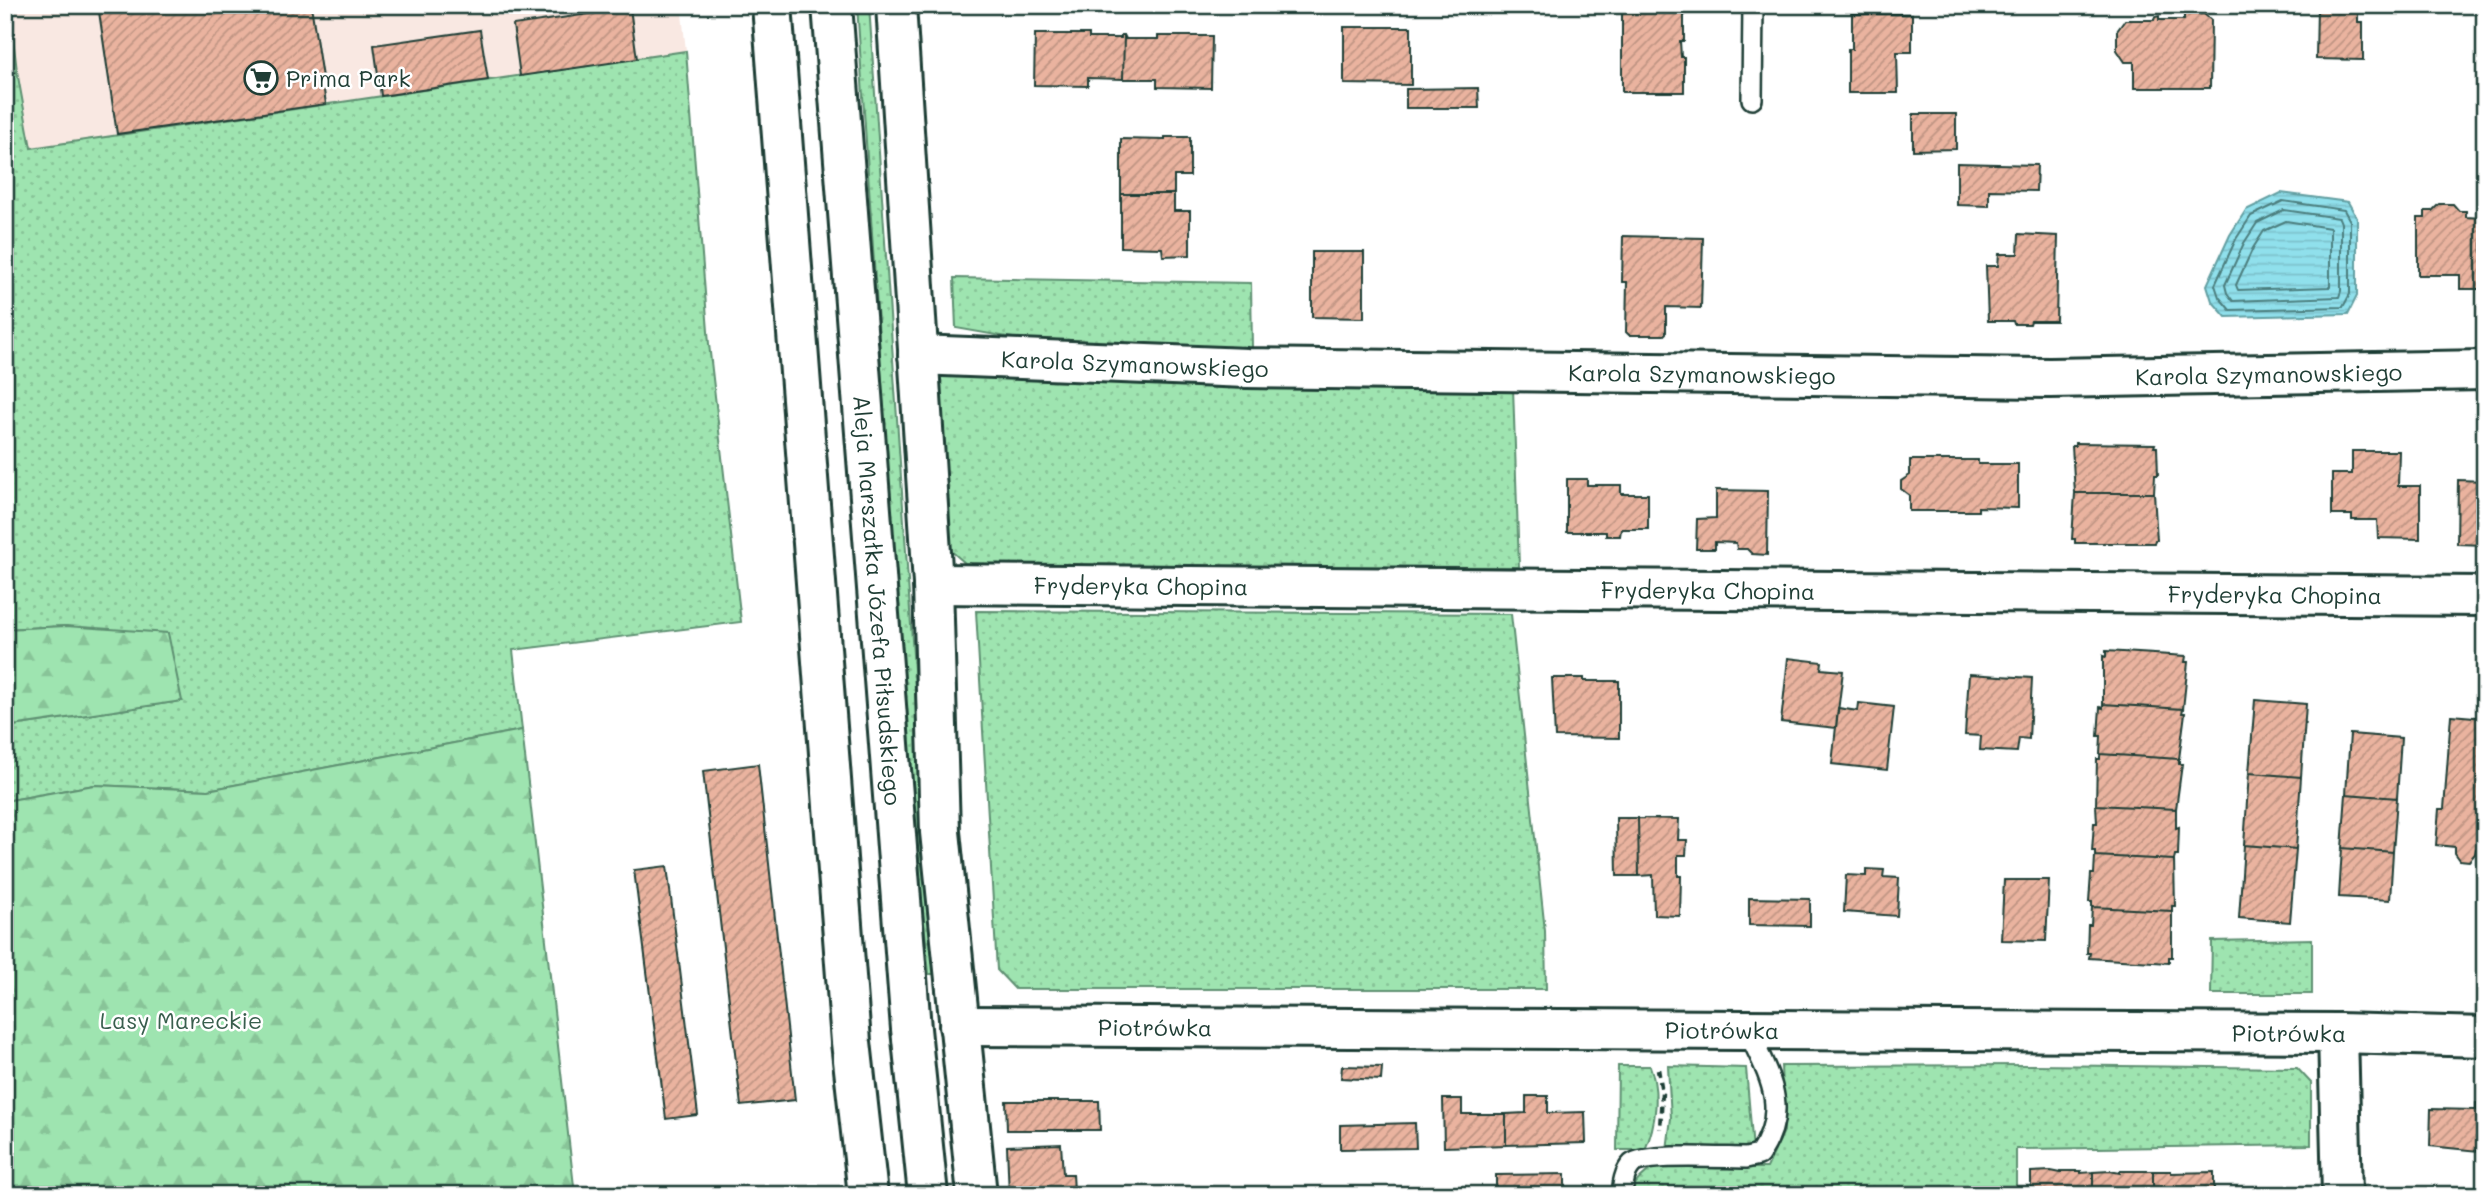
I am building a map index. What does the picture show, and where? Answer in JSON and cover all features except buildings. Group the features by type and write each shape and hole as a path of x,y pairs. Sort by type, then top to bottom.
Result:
{"street":[{"path":"772,5 851,1042 867,1195"},
{"name":"Aleja Marszałka Józefa Piłsudskiego","path":"832,5 911,1029 928,1195"},
{"path":"896,5 933,583 940,832 976,1195"},
{"name":"Karola Szymanowskiego","path":"918,355 1247,368 2050,378 2485,370"},
{"name":"Fryderyka Chopina","path":"933,583 2485,596"},
{"name":"Piotrówka","path":"959,1026 2338,1033 2485,1037"},
{"path":"2338,1033 2342,1195"}],"lane":[{"path":"1752,99 1753,5"},
{"path":"1622,1195 1623,1183 1629,1168 1635,1162 1654,1158 1746,1158 1759,1155 1771,1139 1776,1106 1769,1077 1748,1031"}],"path":[{"path":"1651,1031 1662,1092 1661,1126 1654,1158"}],"shaded area":[{"name":"Prima Park","path":"9,5 681,5 686,51 31,148 17,71"}],"green space":[{"path":"5,5 9,5 17,71 5,77"},
{"path":"857,5 869,5 916,699 941,974 929,974 902,688"},
{"path":"686,51 709,344 741,622 513,650 522,730 208,790 94,785 5,801 5,727 182,701 66,626 5,629 5,77 17,71 31,148"},
{"path":"954,278 1251,283 1252,348 1181,351 1058,346 956,328"},
{"path":"937,365 1513,387 1519,567 988,566 965,563 949,549"},
{"path":"976,611 1511,614 1545,931 1546,989 1015,989 997,970"},
{"path":"66,626 168,633 182,701 5,727 5,629"},
{"name":"Lasy Mareckie","path":"522,730 575,1195 5,1195 5,801 94,785 208,790"},
{"path":"2312,939 2312,994 2211,994 2212,941"},
{"path":"1618,1066 1650,1066 1656,1098 1652,1130 1645,1150 1617,1150"},
{"path":"1668,1066 1746,1068 1753,1150 1667,1150 1671,1118"},
{"path":"1781,1066 2297,1068 2311,1083 2311,1145 2016,1149 2016,1195 1630,1195 1636,1183 1652,1168 1767,1168 1784,1131"}],"water":[{"path":"2281,193 2348,202 2357,218 2357,296 2348,314 2226,317 2212,301 2207,285 2230,235 2246,210"}],"place":[{"name":"Prima Park","path":"261,78"}]}
